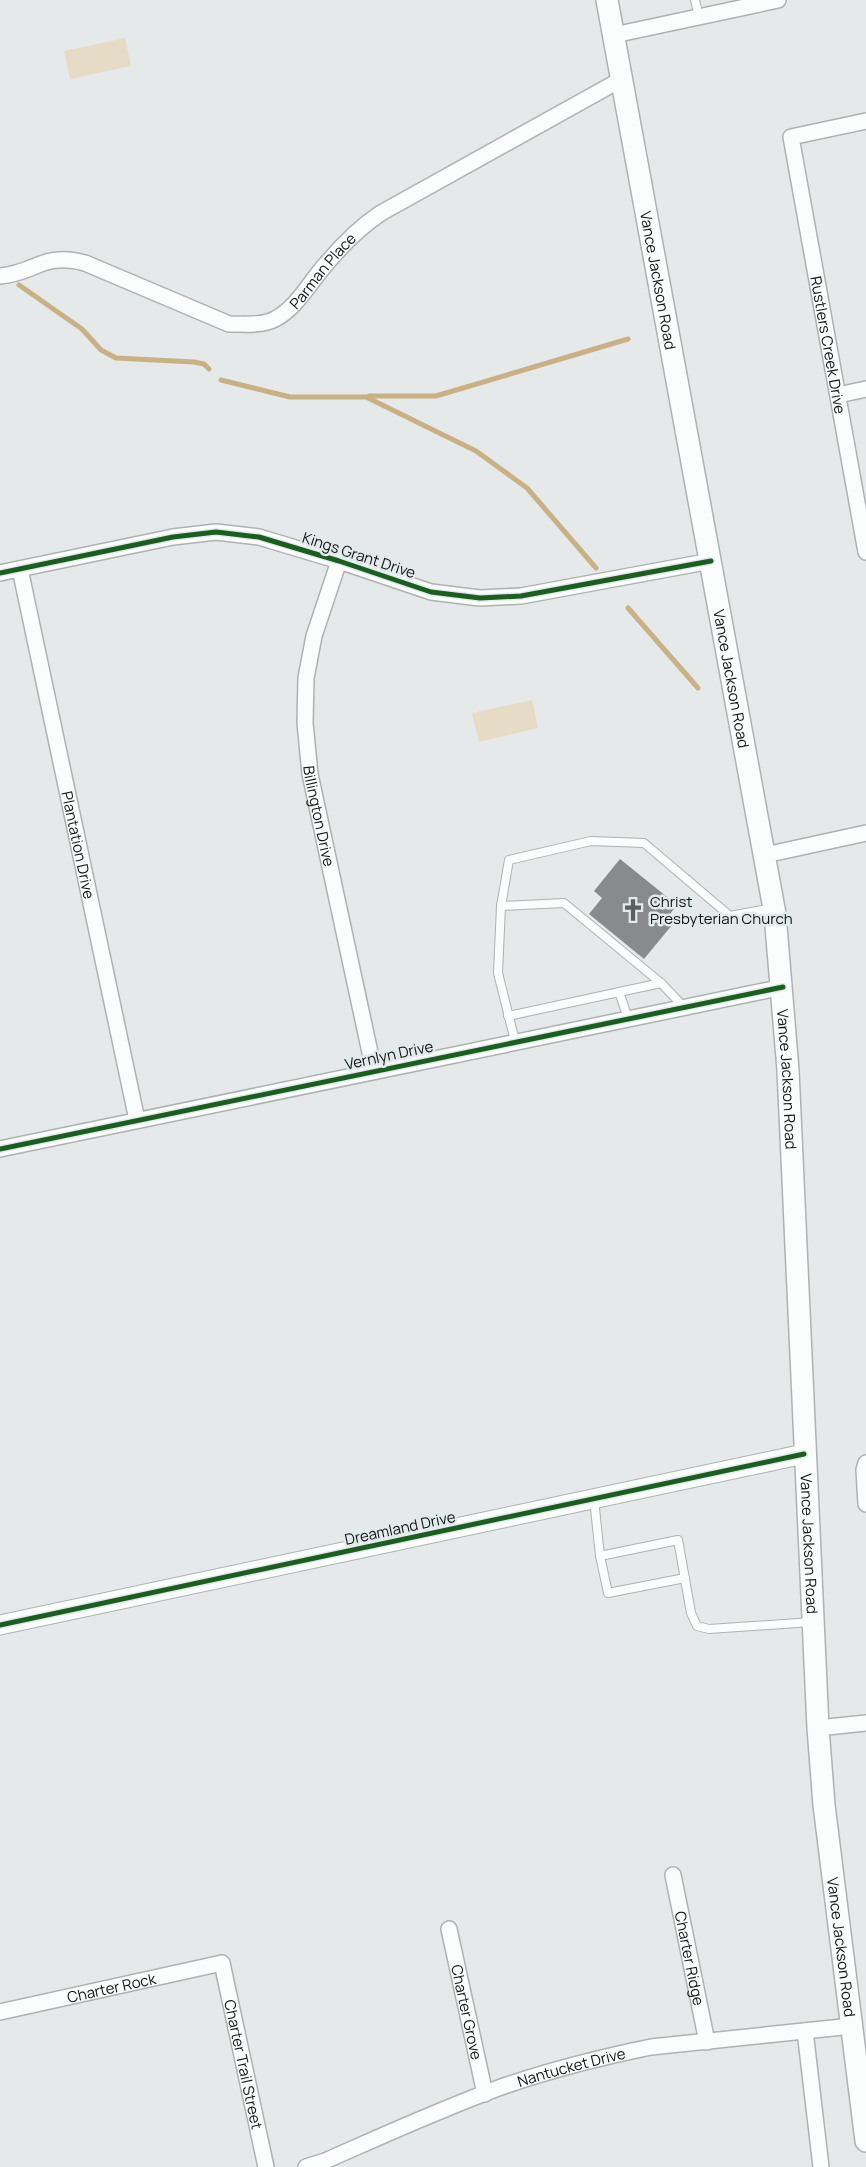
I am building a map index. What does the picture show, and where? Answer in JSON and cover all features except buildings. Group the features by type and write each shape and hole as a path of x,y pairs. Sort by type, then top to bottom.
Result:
{"main road":[{"name":"Vance Jackson Road","path":"607,0 774,908 783,987 788,1070 804,1454 818,1728 824,1806 866,2142"}],"street":[{"path":"614,36 778,0"},
{"name":"Parman Place","path":"0,276 54,258 70,259 85,263 229,324 252,324 275,319 295,302 326,263 352,236 381,213 622,79"},
{"name":"Rustlers Creek Drive","path":"866,121 792,137 866,552"},
{"path":"838,395 866,389"},
{"name":"Kings Grant Drive","path":"0,573 173,536 216,532 259,538 339,561 430,592 480,598 521,596 711,561"},
{"name":"Billington Drive","path":"339,561 314,636 306,678 305,723 310,774 374,1071"},
{"name":"Plantation Drive","path":"20,569 138,1120"},
{"path":"765,855 866,833"},
{"name":"Vernlyn Drive","path":"0,1149 683,1006 783,987"},
{"name":"Dreamland Drive","path":"0,1625 804,1454"},
{"path":"866,1463 864,1470 866,1504"},
{"path":"818,1728 866,1723"},
{"name":"Charter Ridge","path":"673,1875 707,2042"},
{"name":"Charter Grove","path":"449,1930 485,2094"},
{"name":"Charter Rock","path":"0,2012 222,1963"},
{"name":"Charter Trail Street","path":"222,1963 266,2167"},
{"name":"Nantucket Drive","path":"306,2167 325,2161 449,2107 505,2086 618,2054 651,2047 852,2026"},
{"path":"805,2031 821,2167"}],"lane":[{"path":"695,0 698,17"},
{"path":"515,1041 498,973 501,906 510,860 591,841 644,842 730,916 774,908"},
{"path":"501,906 564,903 661,983 683,1006"},
{"path":"508,1016 661,983"},
{"path":"620,992 628,1018"},
{"path":"594,1499 600,1556 608,1593 685,1578"},
{"path":"600,1556 678,1540 692,1612 697,1626 709,1629 812,1622"}],"shaded area":[{"path":"125,38 131,66 70,79 64,51"},
{"path":"532,700 538,728 479,742 472,713"}],"waterway":[{"path":"19,285 82,329 101,350 116,358 194,362 204,364 209,369"},
{"path":"369,396 436,396 628,339"},
{"path":"221,380 290,397 366,397 476,451 527,488 596,568"},
{"path":"628,608 698,688"}],"cycle path":[{"path":"0,573 173,537 216,532 259,537 339,561 431,592 480,598 521,596 711,561"},
{"path":"0,1149 783,987"},
{"path":"0,1625 804,1454"}],"place":[{"name":"Christ Presbyterian Church","path":"633,910"}]}
